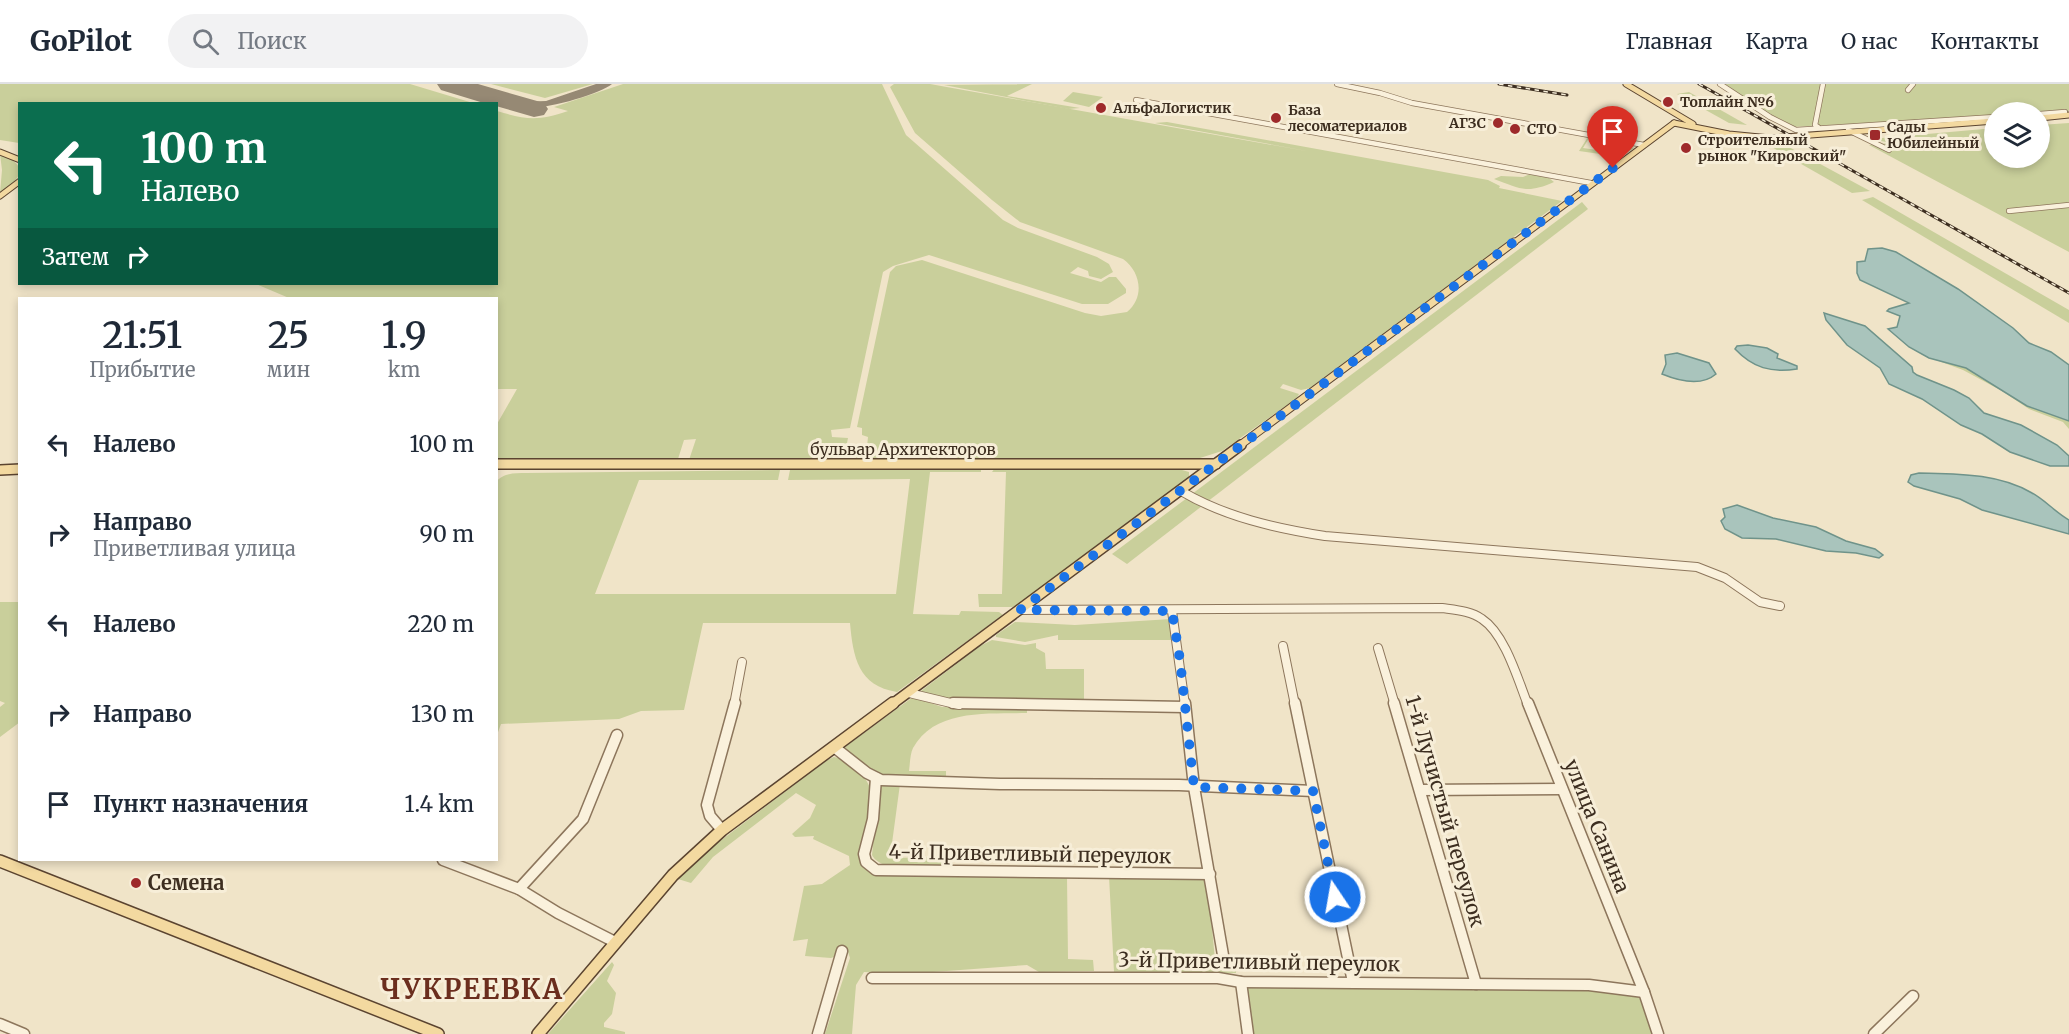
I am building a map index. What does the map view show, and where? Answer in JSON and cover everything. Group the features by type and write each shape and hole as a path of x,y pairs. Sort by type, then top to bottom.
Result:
{"main road":[{"path":"1626,84 1675,114 1713,131"},
{"path":"2050,115 2067,113"},
{"path":"538,1034 673,875 722,830 1664,131 1674,123 1677,118 1675,114"},
{"path":"1664,131 1688,128 1770,138 1984,120"},
{"path":"1674,123 1713,131"},
{"path":"0,147 18,152"},
{"path":"0,152 18,159"},
{"path":"0,196 18,182"},
{"path":"0,201 18,191"},
{"name":"бульвар Архитекторов","path":"498,467 1216,464"},
{"path":"0,467 18,467"},
{"path":"1,862 438,1034"}],"street":[{"path":"1337,84 1380,93 1412,103 1644,145"},
{"path":"1720,84 1752,107 1791,128 1803,130 1984,120"},
{"path":"1818,128 1815,125 1823,84"},
{"path":"1908,90 1913,84"},
{"path":"1136,100 1591,183"},
{"path":"1844,128 1889,150"},
{"path":"2009,211 2069,205"},
{"path":"1180,491 1197,502 1214,508 1306,533 1379,542 1697,567 1725,578 1760,602 1780,606"},
{"name":"улица Санина","path":"1172,611 1450,609 1479,615 1489,622 1515,672 1644,992 1658,1034"},
{"path":"1020,610 1172,611 1194,787 1223,955"},
{"path":"1283,646 1353,982"},
{"name":"1-й Лучистый переулок","path":"1378,648 1476,984"},
{"path":"722,830 710,816 707,805 731,723 742,662"},
{"path":"909,693 960,705 1185,707"},
{"path":"519,889 582,819 617,735"},
{"path":"834,747 876,778 1000,784 1179,785 1313,791"},
{"name":"4-й Приветливый переулок","path":"876,778 873,819 864,854 866,862 876,870 1210,874"},
{"path":"1420,790 1562,789"},
{"path":"446,861 519,889 558,913 615,942"},
{"path":"818,1034 842,951"},
{"name":"3-й Приветливый переулок","path":"872,978 1218,978 1241,982 1589,985 1644,992"},
{"path":"1241,982 1248,1034"},
{"path":"1874,1034 1913,996"},
{"path":"0,1024 24,1034"}],"green space":[{"path":"0,84 410,84 470,102 18,102 18,143 0,140"},
{"path":"491,84 593,84 545,98"},
{"path":"623,84 882,84 906,135 1003,220 1018,228 1097,257 1109,264 1113,272 1101,279 1089,276 1088,271 1078,267 1070,273 1101,282 1109,277 1116,277 1126,289 1126,293 1108,304 1082,304 929,255 893,266 883,272 850,428 831,430 832,437 848,438 844,458 689,460 696,439 684,440 678,459 668,461 498,461 498,422 517,389 498,389 498,297 287,297 258,285 498,285 498,111 525,118 540,118 568,111 554,107"},
{"path":"894,84 930,84 1312,152 1155,123 1167,122 1488,180 1500,186 1499,188 1562,201 1310,388 1301,390 1283,384 1280,388 1299,394 1297,398 1222,451 1200,458 856,460 857,447 867,447 868,437 862,435 862,428 857,427 890,272 896,266 922,260 1085,313 1101,316 1127,312 1133,306 1139,285 1134,271 1123,259 1020,222 992,200 915,133 890,87"},
{"path":"1032,84 1007,96 1080,108 1068,109 944,85"},
{"path":"1725,84 2069,84 2069,111 2050,111 2050,102 1984,102 1984,117 1791,127 1732,92 1731,88"},
{"path":"1073,92 1103,97 1089,107 1063,101"},
{"path":"1689,92 1747,125 1729,123 1677,94"},
{"path":"2069,123 2069,252 1869,145 1891,143 1876,140 1882,138 1984,129 1984,168 2050,168 2050,124"},
{"path":"1588,137 1583,148 1604,151 1614,141 1634,148 1621,157 1579,151"},
{"path":"1768,145 1787,146 1870,191 1852,193"},
{"path":"0,154 16,163 18,177 0,193 2,170"},
{"path":"1533,173 1545,175 1554,182 1537,188 1524,189 1494,179 1501,176 1523,177"},
{"path":"1873,197 2069,310 2069,323 1862,200"},
{"path":"1582,202 1588,209 1207,502 1192,494"},
{"path":"1936,360 1966,368 2027,406 2064,418 2069,421 2069,429 2063,422 2029,409 1963,370"},
{"path":"796,468 981,468 981,472 930,472 913,614 959,615 961,611 999,612 1003,615 897,692 884,689 874,683 860,668 853,647 850,623 703,623 684,710 641,711 619,719 501,724 498,732 499,479 518,473 780,470 778,480 639,480 595,594 896,594 910,479 788,480 790,470"},
{"path":"995,468 1175,468 1189,472 1189,479 1020,604 1012,607 979,607 978,594 1002,594 1006,472 992,472"},
{"path":"1187,498 1202,506 1127,564 1112,554"},
{"path":"0,602 18,602 18,724 0,737 0,707 5,703 0,701"},
{"path":"1171,619 1173,640 1058,640 1058,635 1025,642 996,637 1015,622 1075,625"},
{"path":"992,640 1025,645 1036,643 1036,648 1045,653 1046,669 1084,669 1084,702 958,702 920,693 980,646"},
{"path":"913,697 942,707 1027,708 1027,713 964,716 935,726 923,735 912,750 909,771 946,771 946,779 883,776 869,770 847,753 845,747"},
{"path":"834,757 856,768 870,788 863,865 866,869 878,874 896,876 1067,877 1068,959 1093,960 1094,971 1039,972 1027,965 906,974 864,972 856,985 852,1034 825,1034 850,958 848,952 831,958 805,956 808,939 793,941 804,886 822,884 850,865 849,856 813,839 814,836 795,837 792,834 810,818 816,805 796,793 713,857 691,883 678,879 703,854"},
{"path":"888,783 900,784 890,858 953,857 952,868 908,869 885,865 872,855 879,788"},
{"path":"1109,876 1202,877 1208,885 1215,960 1235,961 1236,973 1114,972"},
{"path":"612,962 614,965 607,981 616,993 612,1014 604,1023 604,1027 625,1032 625,1034 548,1034"},
{"path":"1246,988 1597,990 1624,993 1638,997 1642,1002 1656,1034 1254,1034"}],"water":[{"path":"1882,248 1896,252 1958,289 2013,328 2029,343 2051,352 2069,365 2069,421 2027,406 1966,368 1929,358 1909,347 1888,329 1897,327 1900,316 1887,311 1909,303 1860,280 1857,273 1857,262 1865,261 1868,249"},
{"path":"1824,313 1865,326 1912,367 1913,372 1917,375 1969,398 1984,413 2021,425 2057,445 2069,456 2069,466 2050,466 2010,452 1982,434 1961,425 1922,399 1889,384 1880,368 1847,345 1826,320"},
{"path":"1737,346 1767,348 1778,354 1777,358 1797,366 1797,369 1779,370 1756,365 1735,349"},
{"path":"1677,353 1709,363 1716,374 1704,380 1690,382 1662,374 1666,364 1665,355"},
{"path":"1919,473 1977,476 2019,486 2037,496 2069,520 2069,534 1982,510 1960,499 1914,486 1908,482 1911,475"},
{"path":"1737,505 1773,518 1816,527 1846,541 1875,549 1883,555 1879,558 1856,553 1826,551 1776,539 1742,538 1725,529 1721,521 1725,517 1723,509"}],"taxiway":[{"path":"519,105 547,104 607,84"}],"runway":[{"path":"450,84 534,109"}],"railway":[{"path":"1499,84 1567,95"},
{"path":"1699,84 2069,293"}],"place":[{"name":"Топлайн №6","path":"1668,102"},
{"name":"АльфаЛогистик","path":"1101,108"},
{"name":"База лесоматериалов","path":"1276,118"},
{"name":"АГЗС","path":"1498,123"},
{"name":"СТО","path":"1515,129"},
{"name":"Сады Юбилейный","path":"1875,135"},
{"name":"Строительный рынок \"Кировский\"","path":"1686,148"},
{"name":"Семена","path":"136,883"}],"district":[{"name":"ЧУКРЕЕВКА","path":"472,990"}],"route":[{"path":"1335,897 1313,791 1194,787 1183,683 1172,611 1020,610 1613,168"}]}
